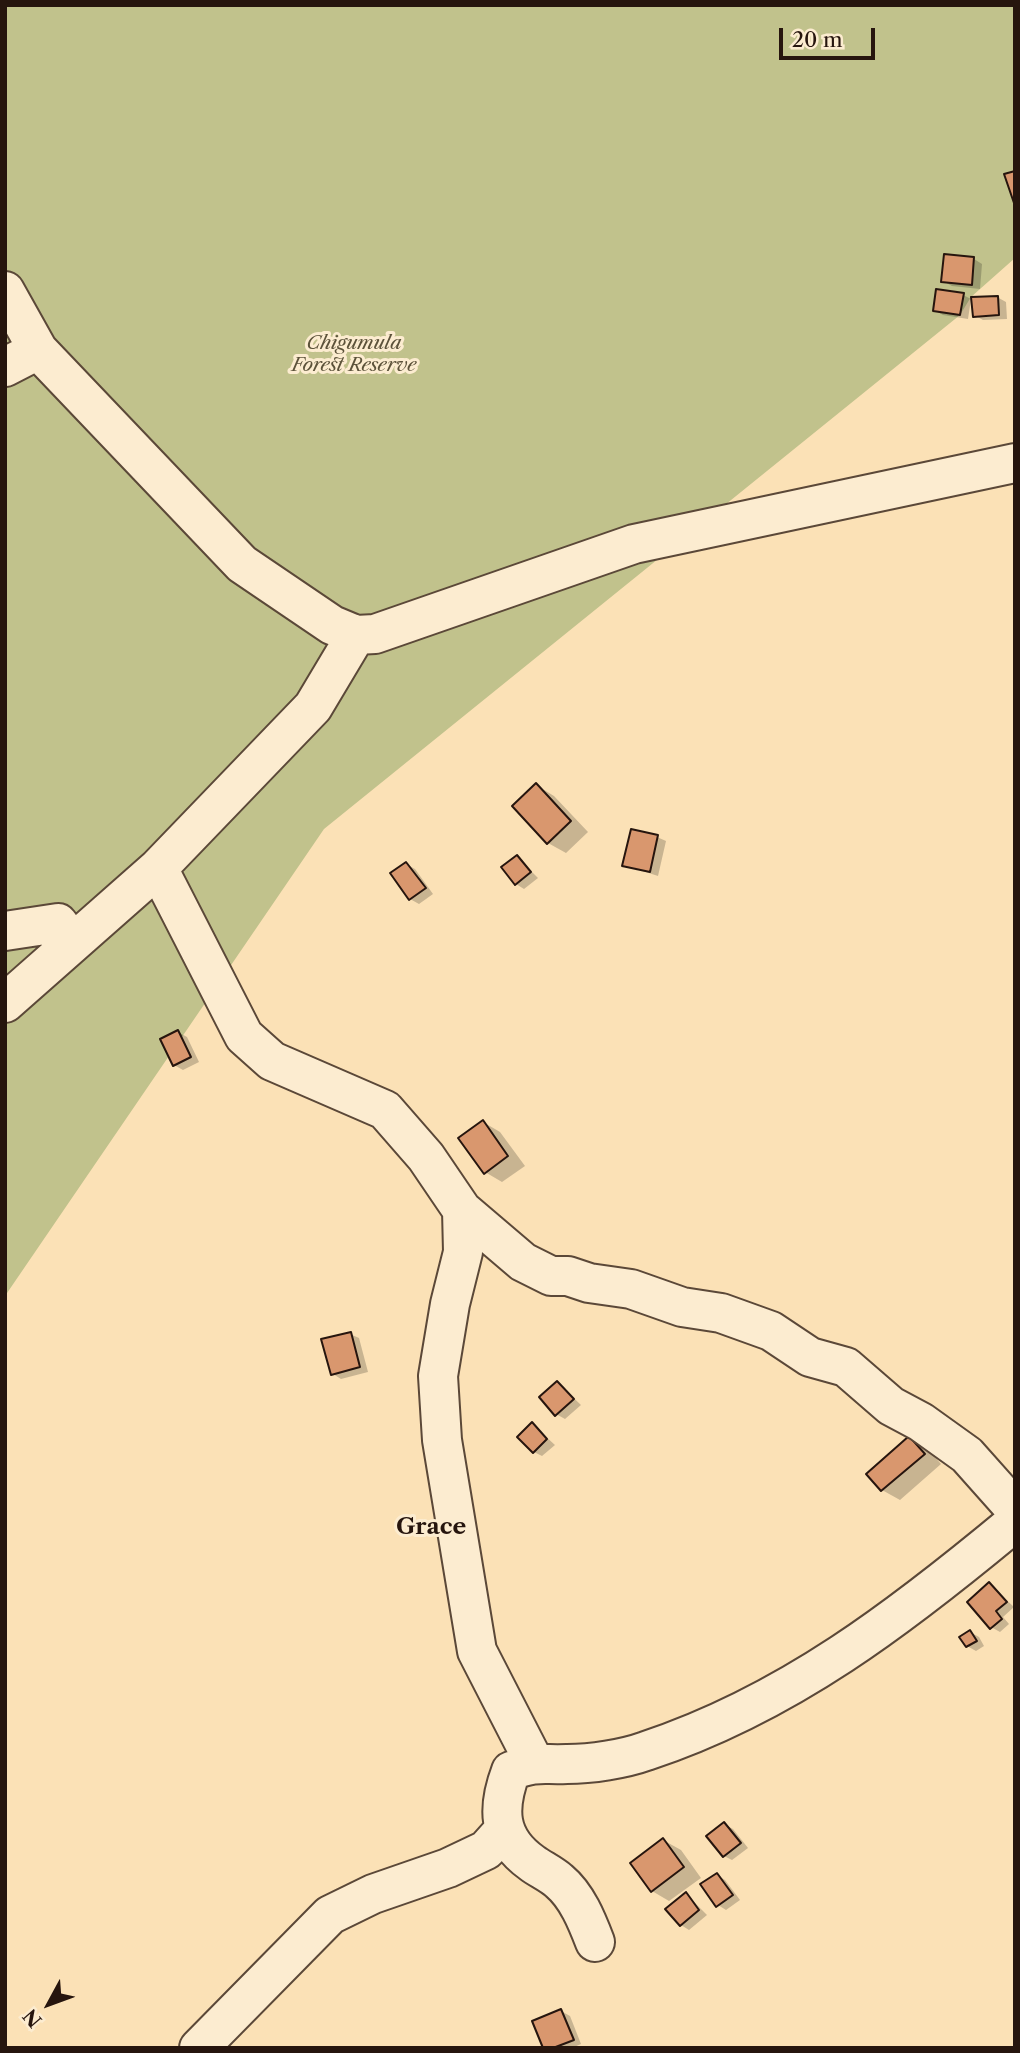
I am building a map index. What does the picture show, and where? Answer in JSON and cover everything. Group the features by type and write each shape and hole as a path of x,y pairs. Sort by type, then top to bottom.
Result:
{"street":[{"path":"5,291 21,358 242,564 332,625 356,635 374,634 634,544 1015,463"},
{"path":"5,1003 158,868 313,707 356,635"},
{"path":"158,868 244,1036 272,1061 385,1110 426,1157 462,1210 523,1262 551,1276 568,1276 589,1283 631,1289 682,1307 721,1313 771,1331 810,1357 846,1367 891,1406 921,1422 967,1455 1015,1508"},
{"path":"5,931 58,923 73,943"},
{"path":"462,1210 463,1252 450,1304 438,1376 442,1440 477,1651 534,1762"},
{"path":"596,1942 585,1916 561,1881 529,1861 503,1831 502,1795 511,1771 534,1762 569,1764 644,1752 746,1712 830,1663 899,1617 1015,1522"},
{"path":"199,2048 330,1914 486,1850 503,1831"}],"green space":[{"name":"Chigumula Forest Reserve","path":"5,5 1015,5 1015,258 971,297 960,315 324,829 5,1296"}],"building":[{"path":"1015,171 1015,203 1014,203 1004,174"},
{"path":"944,254 974,257 972,285 941,282"},
{"path":"936,289 964,293 960,315 933,311"},
{"path":"998,296 999,315 973,317 971,297"},
{"path":"536,783 571,821 547,844 512,806"},
{"path":"631,829 658,835 650,872 622,866"},
{"path":"517,855 531,872 515,885 501,867"},
{"path":"406,862 426,888 409,900 390,873"},
{"path":"178,1030 191,1057 173,1066 160,1039"},
{"path":"483,1120 508,1156 484,1174 458,1138"},
{"path":"351,1332 360,1367 331,1375 321,1339"},
{"path":"557,1381 574,1399 555,1416 539,1397"},
{"path":"532,1422 547,1439 533,1453 517,1437"},
{"path":"909,1436 925,1454 881,1491 866,1474"},
{"path":"989,1582 1007,1602 996,1611 1002,1619 990,1629 967,1602"},
{"path":"970,1630 977,1641 966,1647 959,1637"},
{"path":"724,1822 741,1843 723,1857 706,1836"},
{"path":"663,1838 684,1867 651,1892 630,1863"},
{"path":"717,1873 733,1895 716,1907 700,1884"},
{"path":"686,1892 699,1910 680,1926 665,1909"},
{"path":"561,2009 574,2040 553,2048 543,2048 532,2021"}],"district":[{"name":"Grace","path":"431,1527"}]}
